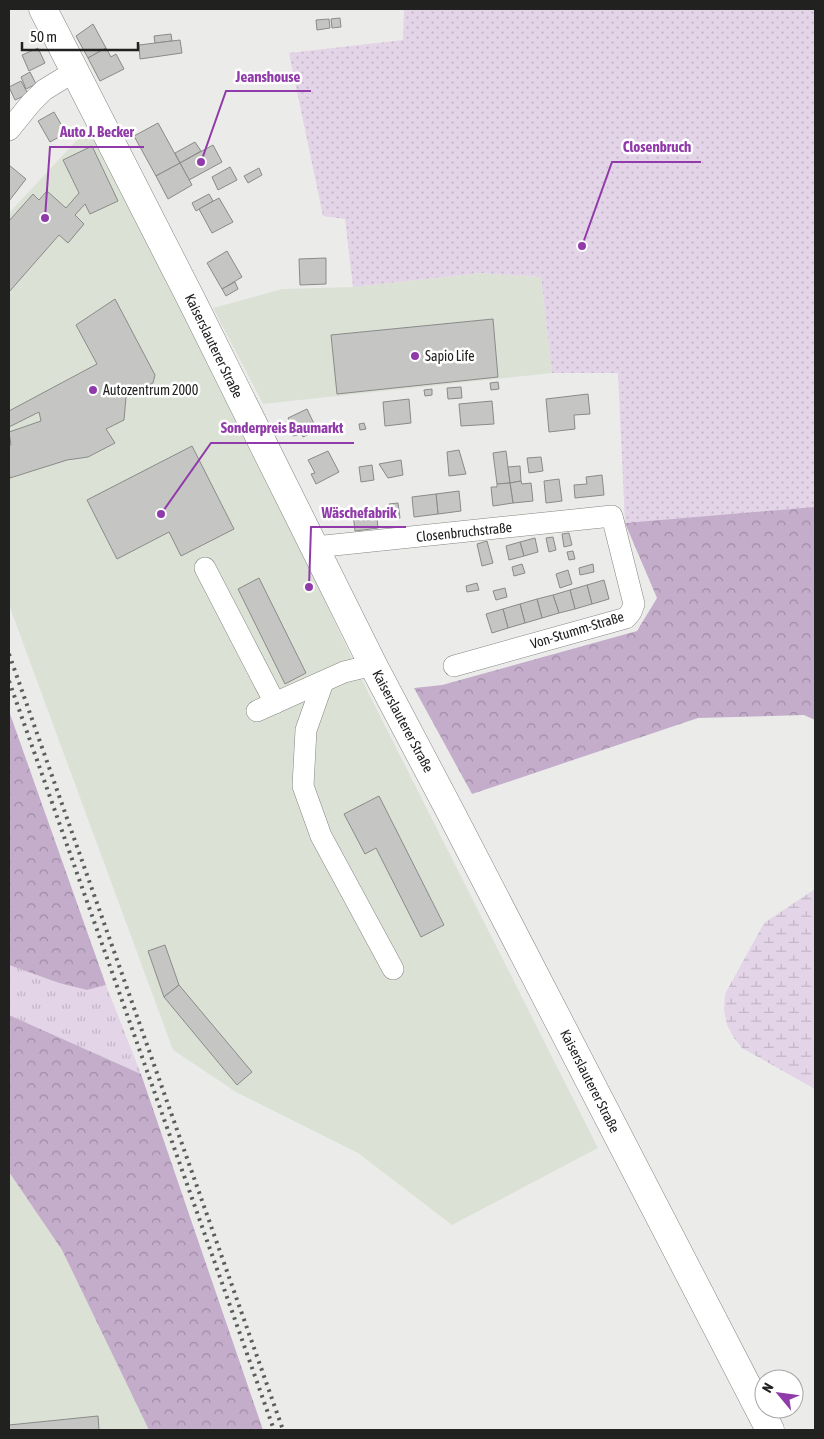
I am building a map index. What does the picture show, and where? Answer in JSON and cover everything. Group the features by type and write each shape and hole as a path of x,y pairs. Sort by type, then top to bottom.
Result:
{"main road":[{"name":"Kaiserslauterer Straße","path":"43,9 373,664 770,1430"}],"street":[{"path":"9,130 44,90 75,71"},
{"name":"Closenbruchstraße","path":"315,547 612,516"},
{"name":"Von-Stumm-Straße","path":"454,666 626,618 634,604 612,516"},
{"path":"204,568 266,707 344,672 373,664"},
{"path":"323,682 306,730 303,786 321,836 393,969"}],"shaded area":[{"path":"90,126 236,414 369,694 598,1148 452,1225 358,1153 236,1092 173,1050 9,605 9,213"},
{"path":"480,273 541,277 552,373 263,404 213,308 282,289 353,287"},
{"path":"9,1172 62,1250 149,1430 9,1430"}],"green space":[{"path":"404,9 815,9 815,507 625,523 618,373 552,373 541,277 480,273 353,287 345,219 323,216 289,53 403,40"},
{"path":"815,497 815,720 804,715 698,718 472,794 414,688 442,685 637,631 657,598 625,523"},
{"path":"9,711 106,985 87,990 59,983 9,965"},
{"path":"815,889 815,1089 742,1048 727,1025 724,1010 725,994 764,923"},
{"path":"9,965 59,983 87,990 106,985 141,1074 9,1015"},
{"path":"9,1015 141,1074 263,1430 149,1430 62,1250 9,1172"}],"building":[{"path":"340,18 341,27 332,28 331,19"},
{"path":"329,19 330,28 317,30 316,20"},
{"path":"93,24 106,48 88,58 76,36"},
{"path":"171,34 172,41 155,43 154,36"},
{"path":"180,40 182,53 140,59 139,45"},
{"path":"38,48 45,63 29,71 22,55"},
{"path":"106,48 111,57 116,54 124,69 100,81 88,58"},
{"path":"30,72 36,84 26,89 21,77"},
{"path":"21,81 28,94 15,100 9,87"},
{"path":"54,112 66,133 50,142 38,121"},
{"path":"158,123 180,163 156,176 134,136"},
{"path":"195,142 201,151 180,163 175,153"},
{"path":"213,145 222,162 189,180 180,163"},
{"path":"92,146 118,201 90,214 85,204 75,215 84,224 68,243 59,235 9,292 9,221 33,194 39,200 47,191 66,208 79,193 63,160"},
{"path":"180,163 192,185 168,199 156,176"},
{"path":"9,165 26,179 9,201"},
{"path":"230,167 237,180 218,190 212,177"},
{"path":"259,168 262,175 248,183 244,176"},
{"path":"209,194 213,201 196,211 192,203"},
{"path":"219,198 233,222 212,233 199,209"},
{"path":"227,251 242,277 222,289 207,263"},
{"path":"326,258 326,284 300,285 299,259"},
{"path":"235,282 238,289 226,296 222,289"},
{"name":"Autozentrum 2000","path":"115,299 155,375 153,383 126,397 124,420 106,429 115,443 88,457 67,460 10,478 9,446 11,445 9,432 41,421 39,412 9,427 9,411 97,364 76,325"},
{"name":"Sapio Life","path":"493,319 498,377 337,394 331,335"},
{"path":"498,382 499,389 491,390 490,383"},
{"path":"461,387 462,398 448,399 447,388"},
{"path":"432,389 432,395 425,396 424,390"},
{"path":"588,394 590,414 574,415 575,429 549,432 546,399"},
{"path":"409,399 411,423 385,426 383,402"},
{"path":"492,401 494,424 461,426 459,404"},
{"path":"307,409 317,430 303,437 301,434 293,436 291,432 293,428 288,418"},
{"path":"364,423 366,429 360,430 359,424"},
{"path":"192,446 234,529 181,556 169,532 117,559 87,500"},
{"path":"459,450 466,474 449,476 447,452"},
{"path":"328,451 339,472 316,484 311,474 315,473 308,460"},
{"path":"506,451 510,483 497,484 493,453"},
{"path":"541,457 543,471 529,473 527,458"},
{"path":"401,460 403,475 388,478 379,464"},
{"path":"372,465 374,480 361,482 359,467"},
{"path":"520,466 521,481 510,483 508,467"},
{"path":"602,475 604,495 575,498 574,485 587,484 586,477"},
{"path":"559,479 562,501 546,503 544,481"},
{"path":"521,481 522,484 531,483 533,501 513,503 510,483"},
{"path":"510,483 513,503 493,506 491,487 497,487 497,484"},
{"path":"459,491 461,511 438,514 436,494"},
{"path":"436,494 438,514 414,517 412,497"},
{"path":"398,503 400,518 391,519 389,504"},
{"path":"376,510 378,528 355,531 353,513"},
{"path":"569,533 572,545 564,547 562,534"},
{"path":"553,537 556,550 549,552 546,538"},
{"path":"535,538 538,552 524,556 520,542"},
{"path":"487,541 493,563 482,566 477,544"},
{"path":"520,542 524,556 509,560 506,546"},
{"path":"573,551 575,559 569,560 567,552"},
{"path":"522,564 525,573 514,576 512,567"},
{"path":"593,564 594,572 580,575 579,568"},
{"path":"568,570 572,584 560,588 556,574"},
{"path":"259,578 306,673 285,684 238,589"},
{"path":"604,580 609,599 592,604 587,585"},
{"path":"477,583 479,590 467,592 466,586"},
{"path":"587,585 592,604 575,609 570,590"},
{"path":"505,588 507,597 496,600 493,591"},
{"path":"570,590 575,609 559,613 553,595"},
{"path":"553,595 559,613 542,618 537,599"},
{"path":"537,599 542,618 525,623 520,604"},
{"path":"520,604 525,623 508,628 503,609"},
{"path":"503,609 508,628 492,633 486,614"},
{"path":"379,796 444,925 421,937 376,848 365,854 344,814"},
{"path":"165,945 179,985 164,997 148,951"},
{"path":"179,985 252,1072 237,1085 164,997"},
{"path":"98,1416 99,1430 9,1430 9,1425"}],"railway":[{"path":"9,654 283,1430"},
{"path":"9,681 274,1430"}],"place":[{"name":"Jeanshouse","path":"201,162"},
{"name":"Auto J. Becker","path":"45,218"},
{"name":"Closenbruch","path":"582,246"},
{"name":"Sapio Life","path":"415,356"},
{"name":"Autozentrum 2000","path":"93,390"},
{"name":"Sonderpreis Baumarkt","path":"161,514"},
{"name":"Wäschefabrik","path":"309,587"}]}
